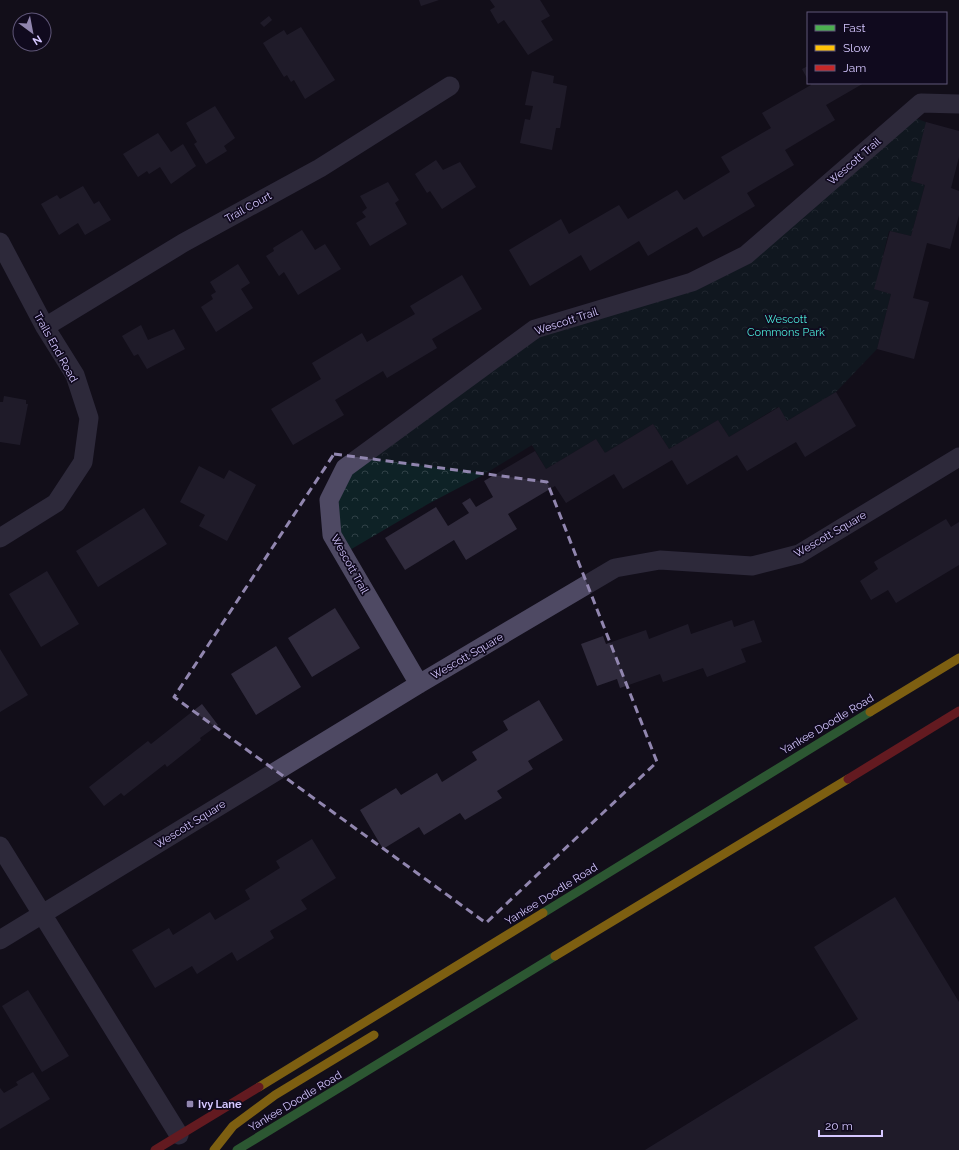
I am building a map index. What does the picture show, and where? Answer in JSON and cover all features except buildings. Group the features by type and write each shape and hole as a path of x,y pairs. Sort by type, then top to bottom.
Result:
{"main road":[{"name":"Yankee Doodle Road","path":"154,1150 177,1142 772,771 959,658"},
{"name":"Yankee Doodle Road","path":"237,1150 959,711"},
{"path":"483,961 530,922"},
{"path":"214,1150 233,1126 275,1095 379,1032"}],"street":[{"name":"Trail Court","path":"45,327 183,243 320,168 450,86"},
{"name":"Wescott Trail","path":"419,684 332,535 329,500 344,468 535,329 692,282 746,255 921,103 959,104"},
{"name":"Trails End Road","path":"0,242 45,327 75,375 89,418 83,462 56,503 0,538"},
{"name":"Wescott Square","path":"0,940 419,684 615,568 660,560 752,566 799,554 959,457"},
{"path":"0,846 177,1142"}],"highlighted area":[{"path":"334,454 547,482 657,762 486,923 174,697"}],"green space":[{"name":"Wescott Commons Park","path":"908,115 928,123 911,181 925,185 911,236 889,231 875,289 891,294 877,349 836,392 787,421 778,407 729,437 718,420 669,449 653,424 605,453 596,439 546,469 532,445 483,475 428,504 343,554 332,535 345,468 535,329 746,255"}],"traffic: fast":[{"path":"543,913 870,712"},
{"path":"237,1150 555,956"}],"traffic: slow":[{"path":"870,712 959,658"},
{"path":"555,956 848,779"},
{"path":"259,1087 543,913"},
{"path":"214,1150 233,1126 275,1095 374,1035"}],"traffic: jam":[{"path":"848,779 959,711"},
{"path":"155,1150 259,1087"}],"place":[{"name":"Ivy Lane","path":"190,1104"}]}
